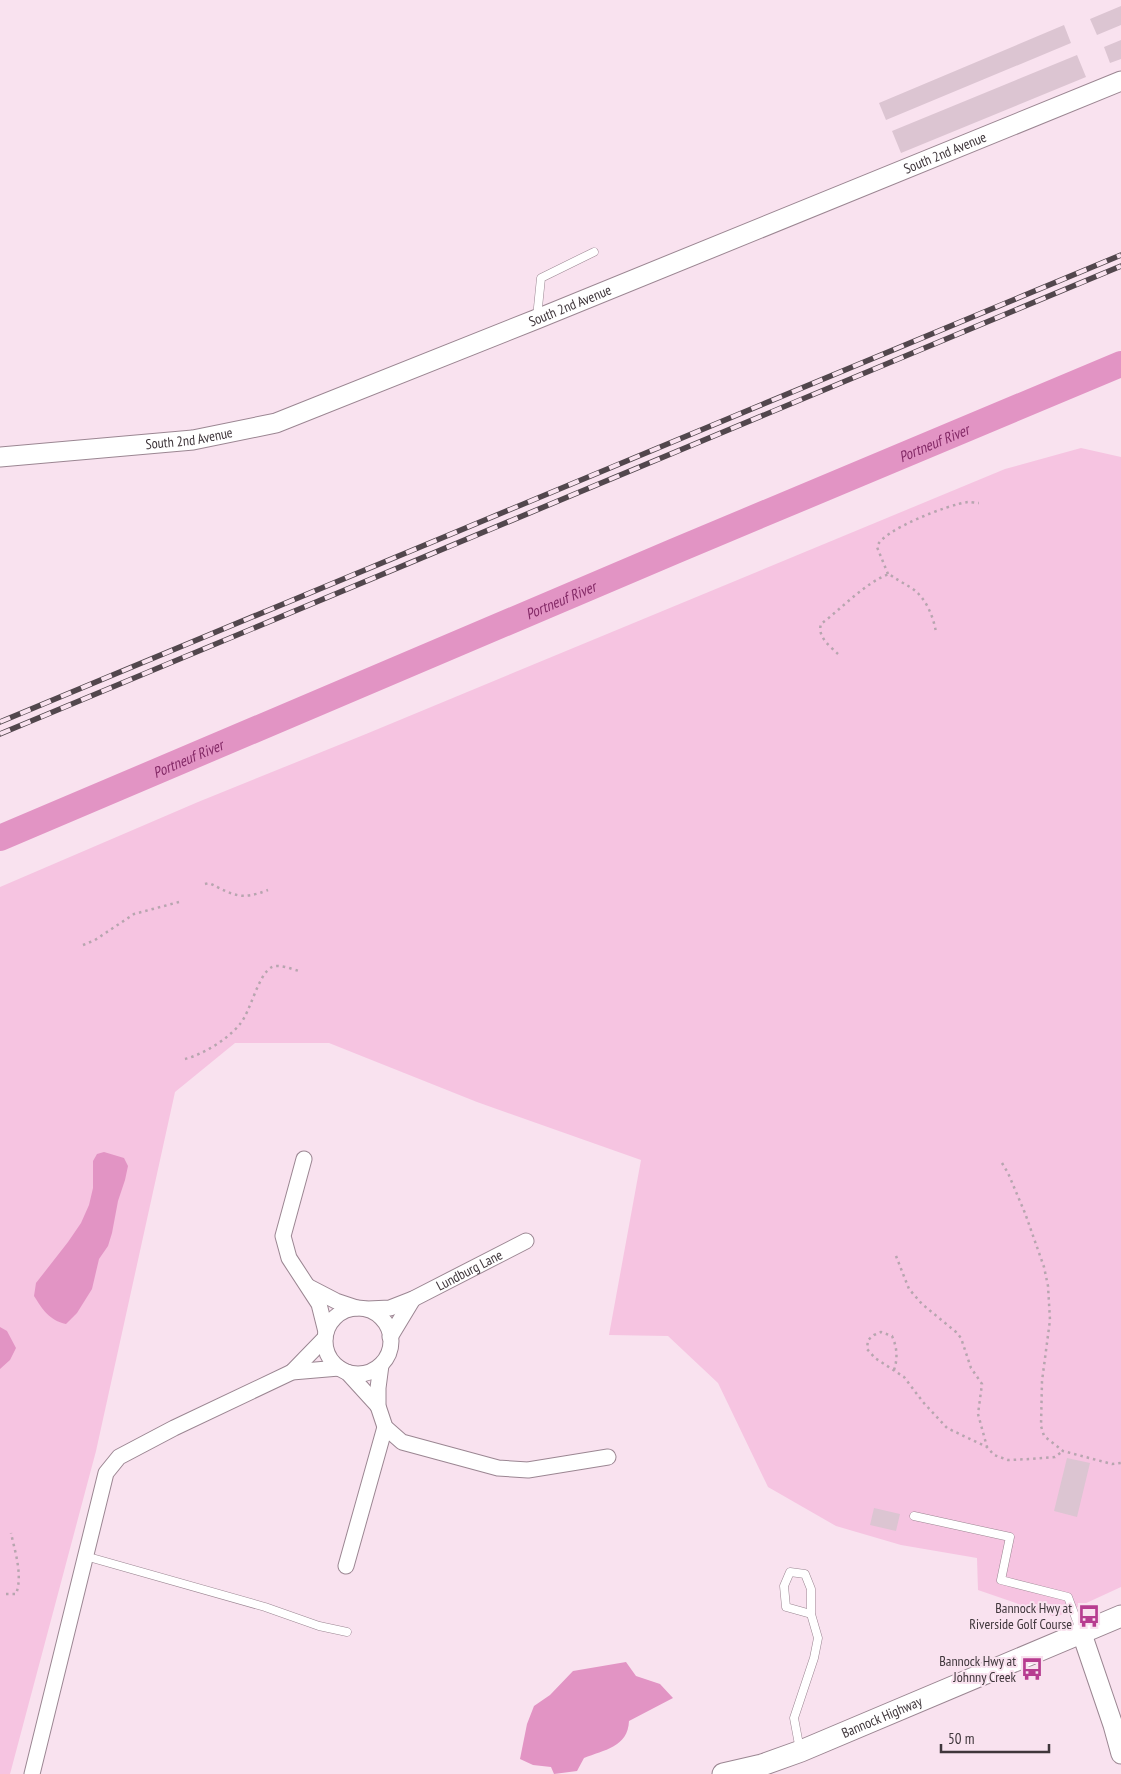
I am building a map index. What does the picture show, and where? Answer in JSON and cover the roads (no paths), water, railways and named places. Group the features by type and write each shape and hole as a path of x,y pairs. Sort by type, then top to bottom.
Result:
{"main road":[{"name":"Bannock Highway","path":"723,1774 801,1752 1121,1616"}],"street":[{"name":"South 2nd Avenue","path":"0,457 193,440 276,423 537,319 1121,81"},
{"path":"304,1159 283,1236 289,1258 319,1304 328,1354 334,1363 378,1406"},
{"name":"Lundburg Lane","path":"362,1309 390,1308 413,1299 526,1241"},
{"path":"292,1372 343,1370 353,1374 364,1374 381,1365 389,1353 389,1331 385,1321 377,1314 336,1301 307,1287"},
{"path":"390,1337 413,1299"},
{"path":"32,1774 106,1473 119,1457 174,1428 292,1372 326,1335 330,1323 338,1315 347,1310 362,1309"},
{"path":"381,1365 378,1406 385,1427 402,1442 498,1468 528,1470 608,1457"},
{"path":"346,1566 385,1427"},
{"path":"1082,1634 1121,1754"}],"lane":[{"path":"537,319 541,278 594,252"},
{"path":"914,1516 1010,1537 1001,1580 1068,1597 1082,1634"},
{"path":"85,1556 265,1607 319,1626 347,1632"},
{"path":"801,1752 794,1718 814,1658 818,1638 811,1614 811,1588 805,1574 790,1572 784,1586 786,1607 811,1614"}],"waterway":[{"name":"Portneuf River","path":"0,838 1121,364"}],"railway":[{"path":"0,722 1121,255"},
{"path":"0,734 1121,266"}],"place":[{"name":"Bannock Hwy at Riverside Golf Course","path":"1089,1616"},
{"name":"Bannock Hwy at Johnny Creek","path":"1032,1669"}]}
